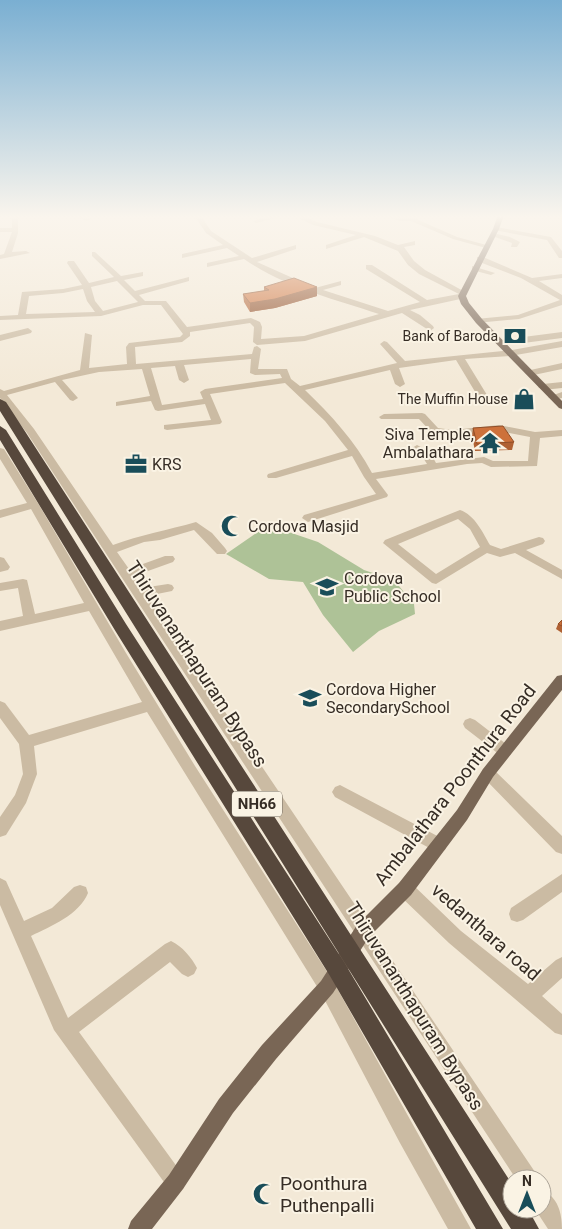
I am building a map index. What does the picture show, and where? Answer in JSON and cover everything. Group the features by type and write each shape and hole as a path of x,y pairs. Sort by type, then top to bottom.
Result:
{"highway":[{"name":"Thiruvananthapuram Bypass","path":"0,396 502,1191"},
{"name":"NH66","path":"0,430 121,628 337,970 490,1229"}],"main road":[{"path":"473,272 462,294 465,304 543,388 558,396 562,406"},
{"name":"Ambalathara Poonthura Road","path":"139,1229 176,1182 226,1106 269,1052 327,987 363,931 405,889 462,815 488,773 562,680"}],"street":[{"path":"77,272 86,285 91,301 101,314"},
{"path":"113,272 143,303"},
{"path":"273,272 290,281 388,314"},
{"path":"377,272 426,303"},
{"path":"383,276 396,272"},
{"path":"423,272 462,294"},
{"path":"513,272 532,280 562,298"},
{"path":"22,317 25,294 63,291 140,274"},
{"path":"532,280 562,276"},
{"path":"133,294 186,279"},
{"path":"316,290 338,283"},
{"path":"258,342 343,332 388,314 462,294"},
{"path":"479,321 519,317 562,302"},
{"path":"0,318 101,314 143,303 163,303 188,334 186,338 182,339 132,345 130,347 132,367"},
{"path":"403,310 417,317 430,328"},
{"path":"185,330 243,320 254,321 263,316"},
{"path":"254,321 258,327 258,342 253,370 255,372 281,370 284,372 287,380 323,412 354,452 369,477 383,495 308,518"},
{"path":"558,335 550,327 562,328"},
{"path":"0,338 28,331"},
{"path":"84,371 88,335"},
{"path":"500,343 558,335"},
{"path":"384,344 399,366 400,384"},
{"path":"298,389 360,373 399,366 459,357 509,353 562,344"},
{"path":"0,396 84,371 116,366 146,367 257,356"},
{"path":"459,357 482,395"},
{"path":"180,363 184,380"},
{"path":"529,373 562,366"},
{"path":"146,367 158,408 210,401"},
{"path":"57,379 74,398"},
{"path":"167,427 217,422 205,392 287,380"},
{"path":"543,388 562,385"},
{"name":"Thiruvananthapuram Bypass","path":"0,396 31,431 521,1169"},
{"path":"119,404 155,398"},
{"path":"384,417 422,416 435,431 453,433 499,428 535,435 562,433"},
{"path":"369,477 480,460 491,464 533,464 535,435"},
{"path":"417,448 426,454 433,466"},
{"path":"0,451 5,468 34,505 151,705 327,987 407,1136 460,1229"},
{"path":"272,476 354,452"},
{"path":"0,514 34,505"},
{"path":"486,548 436,580 389,543 460,514 474,527 486,548 500,553 539,541"},
{"path":"111,550 142,538 160,536 196,526 221,550"},
{"path":"516,549 562,575"},
{"path":"127,574 169,559"},
{"path":"0,561 4,567 0,568"},
{"path":"0,586 23,583 30,620"},
{"path":"139,593 168,588"},
{"path":"0,626 93,606"},
{"path":"26,742 151,705"},
{"path":"0,707 26,742 30,774 21,798 0,830"},
{"path":"470,724 505,751"},
{"path":"488,773 562,847"},
{"path":"340,792 439,845"},
{"path":"517,914 562,882"},
{"path":"0,886 6,914 21,932 66,1032 176,1182"},
{"name":"vedanthara road","path":"405,889 455,938 528,996 562,1026"},
{"path":"21,932 58,914 80,893"},
{"path":"66,1032 171,950 188,968"},
{"path":"528,996 562,966"},
{"path":"552,1217 560,1229"}],"green space":[{"path":"268,525 318,542 364,570 394,580 414,604 415,614 379,631 353,652 323,615 303,582 269,579 226,554"}],"building":[{"path":"294,278 317,287 275,299 250,303 243,294 269,290 264,287"},
{"path":"503,426 514,442 477,444 473,428"}],"place":[{"name":"Bank of Baroda","path":"515,336"},
{"name":"The Muffin House","path":"524,399"},
{"name":"Siva Temple, Ambalathara","path":"490,443"},
{"name":"KRS","path":"136,464"},
{"name":"Cordova Masjid","path":"232,526"},
{"name":"Cordova Public School","path":"327,587"},
{"name":"Cordova Higher SecondarySchool","path":"310,698"},
{"name":"Poonthura Puthenpalli","path":"264,1194"}]}
